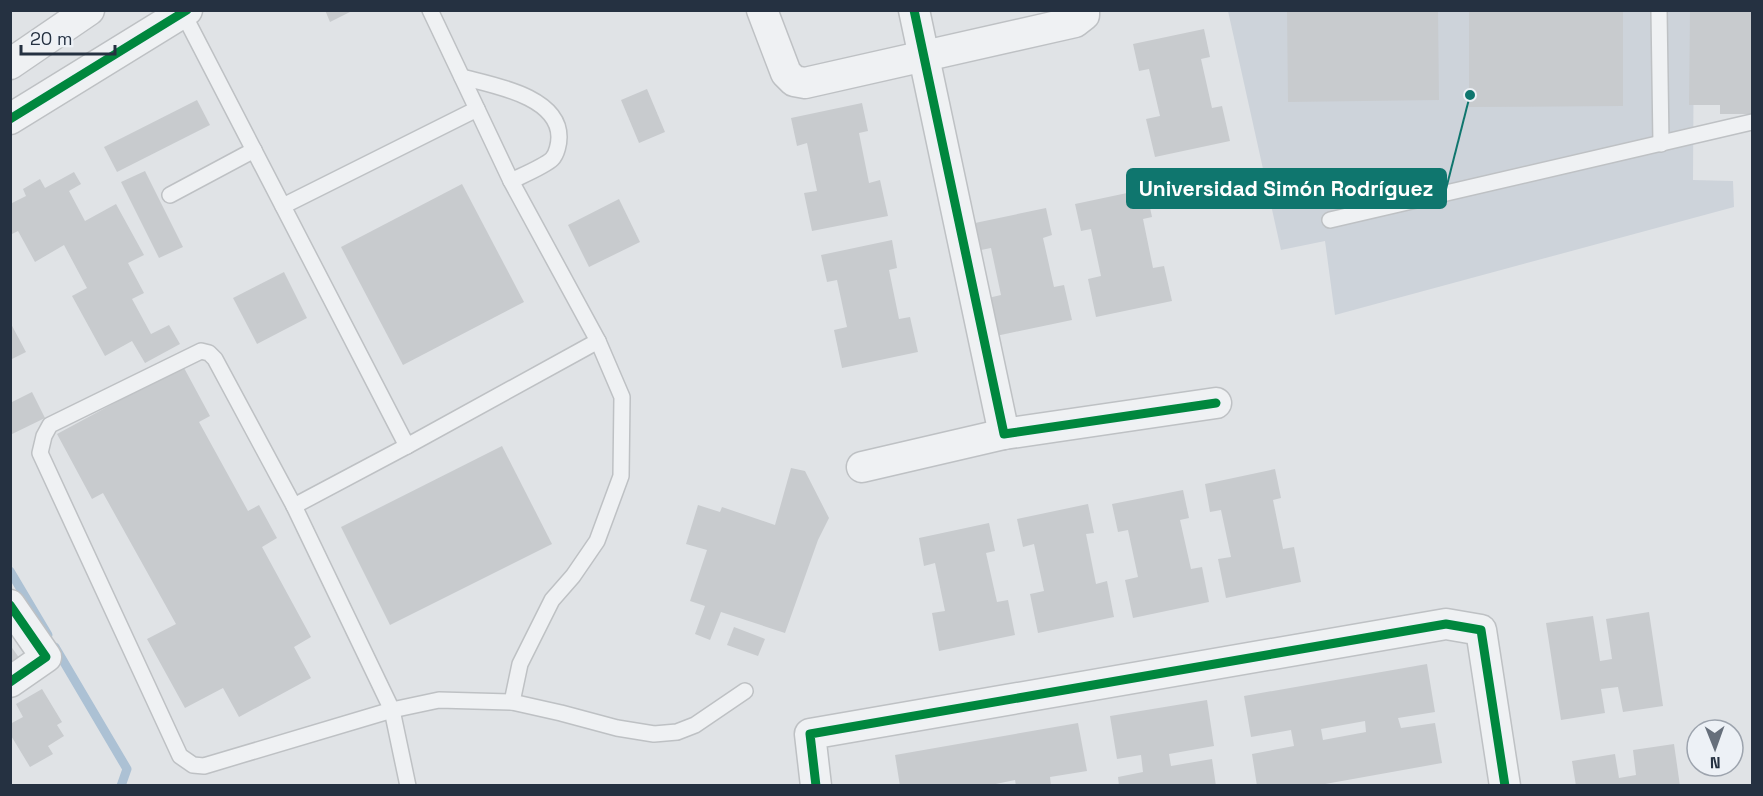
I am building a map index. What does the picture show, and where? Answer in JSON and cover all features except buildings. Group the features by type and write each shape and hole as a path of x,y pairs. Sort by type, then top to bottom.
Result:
{"street":[{"path":"10,64 89,10"},
{"path":"762,10 786,73 794,81 805,83 1074,22 1084,15 1084,10"},
{"path":"914,10 926,57 1004,434"},
{"path":"10,119 184,11"},
{"path":"862,467 1004,434 1216,403"},
{"path":"10,605 46,657 10,682"},
{"path":"816,786 810,734 1446,624 1481,630 1505,786"}],"lane":[{"path":"430,10 511,181 598,341 622,397 621,476 597,541 573,576 552,600 520,664 512,702"},
{"path":"1659,10 1661,144"},
{"path":"184,11 407,446"},
{"path":"462,77 512,89 537,103 555,121 559,135 556,152 552,159 511,181"},
{"path":"283,206 477,109"},
{"path":"1330,220 1752,122"},
{"path":"170,195 254,150"},
{"path":"294,506 598,341"},
{"path":"408,786 392,710 294,506 215,359 209,353 201,351 50,425 44,436 40,453 180,756 193,765 204,766 392,710 439,700 512,702 561,712 617,728 654,734 676,732 695,725 745,692"}],"shaded area":[{"path":"1228,11 1694,11 1693,180 1733,181 1734,207 1335,315 1325,241 1281,250"}],"waterway":[{"path":"10,571 48,635"},
{"path":"55,647 127,769 121,786"}],"cycle path":[{"path":"10,119 187,10"},
{"path":"914,10 1004,434 1216,403"},
{"path":"10,605 46,657 10,682"},
{"path":"816,786 810,734 1446,624 1481,630 1505,786"}],"place":[{"name":"Universidad Simón Rodríguez","path":"1470,95"}]}
